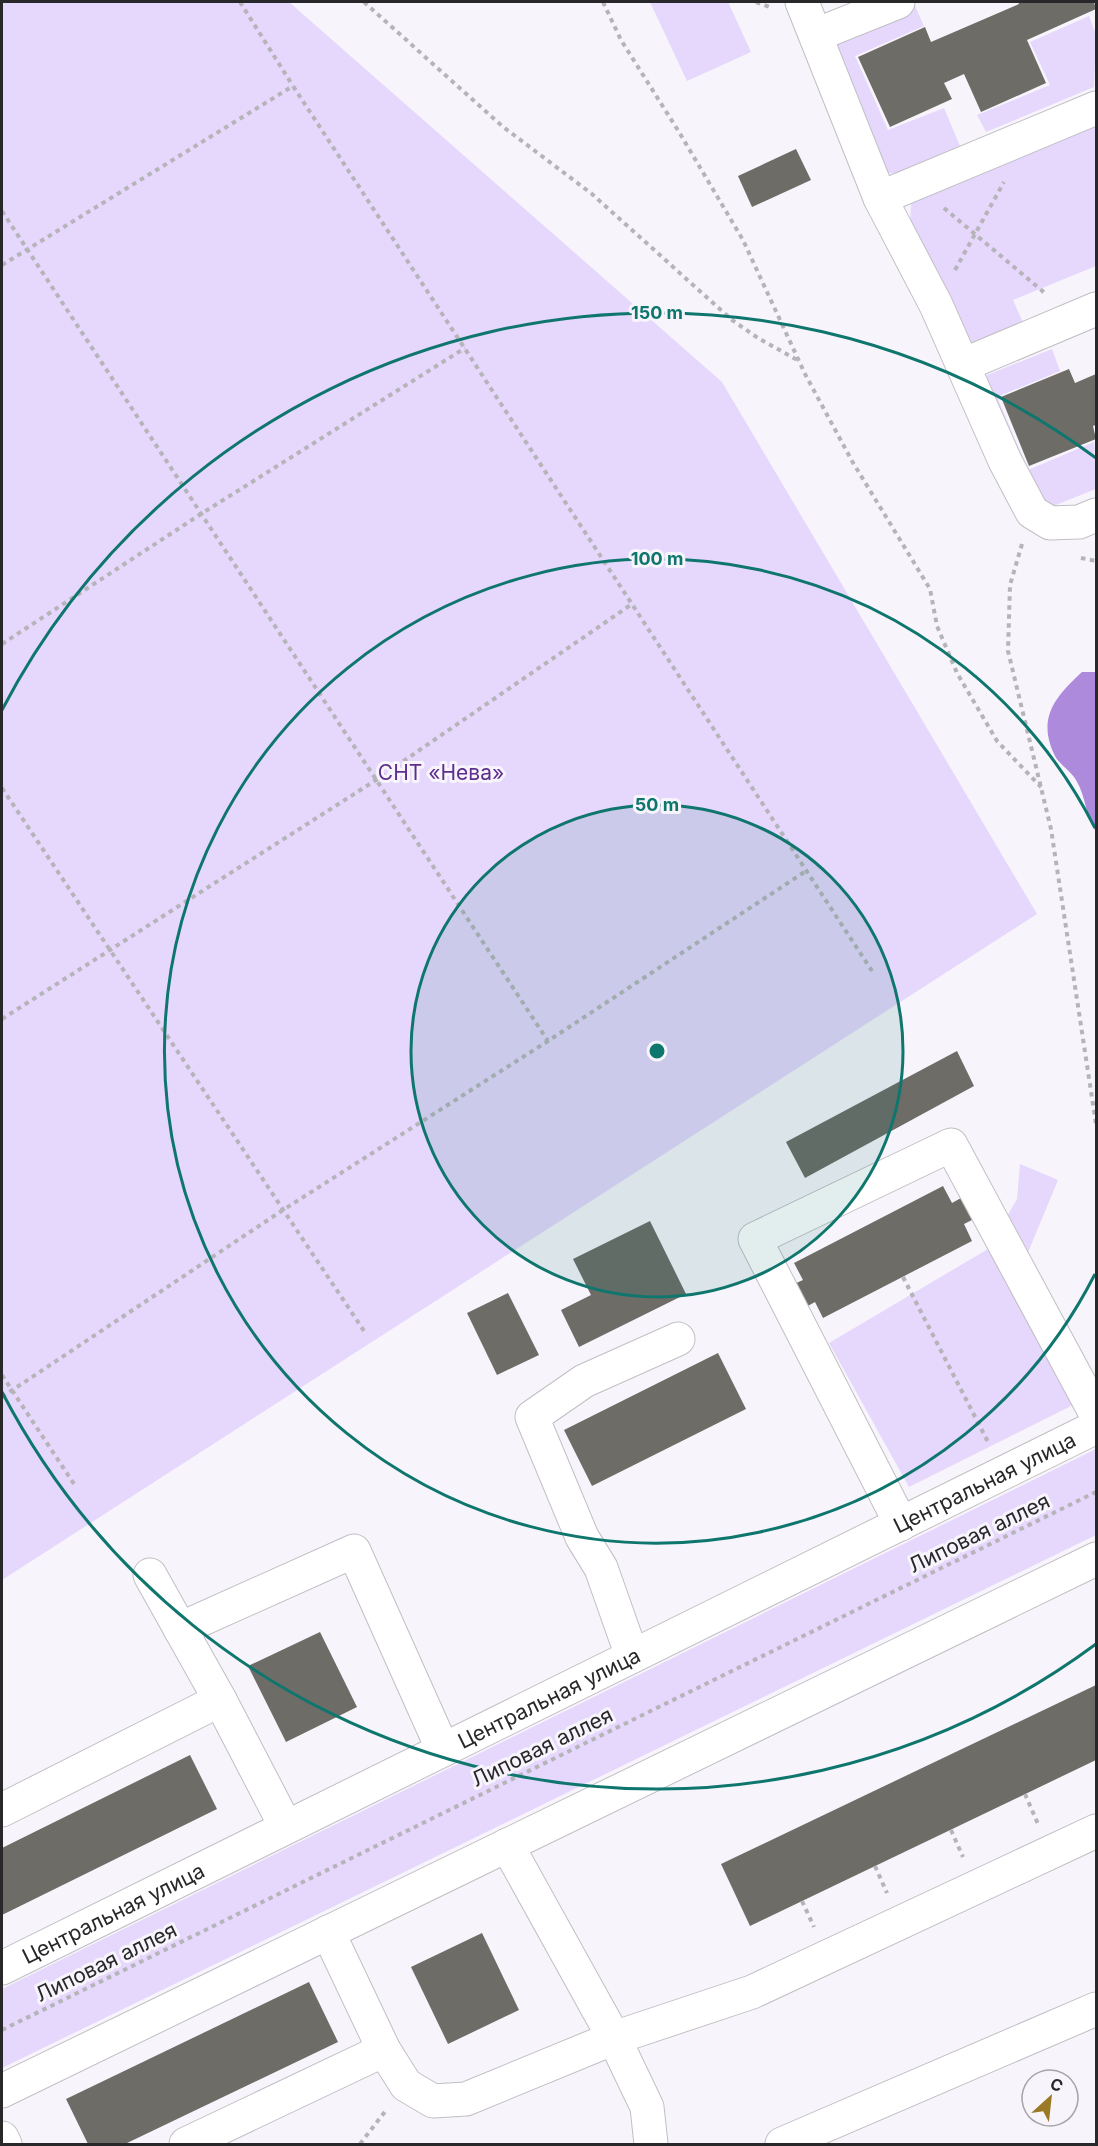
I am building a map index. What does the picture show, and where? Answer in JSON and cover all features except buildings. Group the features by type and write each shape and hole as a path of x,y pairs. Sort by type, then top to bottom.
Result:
{"street":[{"path":"802,2 880,198 936,305 1005,461 1032,512 1050,523 1078,522 1096,514"},
{"path":"816,36 898,2"},
{"path":"880,198 1096,108"},
{"path":"963,365 1086,314"},
{"path":"901,1524 755,1239 951,1145 1096,1414"},
{"path":"632,1656 601,1568 582,1537 532,1417 584,1381 678,1339"},
{"name":"Центральная улица","path":"2,1968 1096,1427"},
{"path":"180,1629 354,1551 443,1750"},
{"path":"2,2091 1096,1559"},
{"path":"150,1575 220,1700 286,1827"},
{"path":"2,1810 220,1700"},
{"path":"328,1932 384,2050 406,2085 433,2101 466,2099 614,2038 752,1992 1096,1831"},
{"path":"507,1845 614,2038 647,2107 651,2145"},
{"path":"782,2145 1096,2008"},
{"path":"186,2145 384,2050"},
{"path":"2,2138 5,2145"}],"path":[{"path":"240,2 872,971"},
{"path":"364,2 502,126 592,194 732,320 799,361"},
{"path":"603,2 621,40 743,240 799,361 852,461 930,589 937,626 957,673 997,741 1041,787"},
{"path":"2,265 293,86"},
{"path":"936,305 1028,137"},
{"path":"915,185 975,234 1086,314"},
{"path":"2,211 548,1041"},
{"path":"2,644 201,514 465,348"},
{"path":"1032,512 1010,585 1008,651 1041,787 1065,912 1096,1124"},
{"path":"1081,558 1096,561"},
{"path":"2,1019 376,780 632,604"},
{"path":"2,788 366,1334"},
{"path":"2,1397 283,1210 548,1041 806,871"},
{"path":"903,1277 991,1448"},
{"path":"2,1375 76,1487"},
{"name":"Липовая аллея","path":"2,2030 1096,1492"},
{"path":"360,2145 406,2085"}],"green space":[{"name":"СНТ «Нева»","path":"2,2 289,2 722,382 1037,914 2,1580"},
{"path":"650,2 728,2 751,52 687,81"},
{"path":"915,6 924,26 855,56 888,130 944,108 960,146 897,174 882,172 830,48 836,41"},
{"path":"1089,16 1096,34 1094,87 986,132 977,115 1050,85 1030,42"},
{"path":"1096,122 1096,266 1013,300 1025,327 969,344 910,223 911,205 916,197"},
{"path":"1052,349 1060,371 997,397 1028,469 982,382 987,375"},
{"path":"1094,442 1096,489 1048,508 1028,470"},
{"path":"1020,1164 1058,1180 1012,1291 1079,1402 909,1487 829,1343 988,1249 1017,1199"},
{"path":"1096,1449 1096,1535 2,2068 2,1989"}],"shaded area":[{"path":"1082,672 1096,672 1096,832 1079,786 1055,756 1048,730 1048,719 1057,699"}]}
